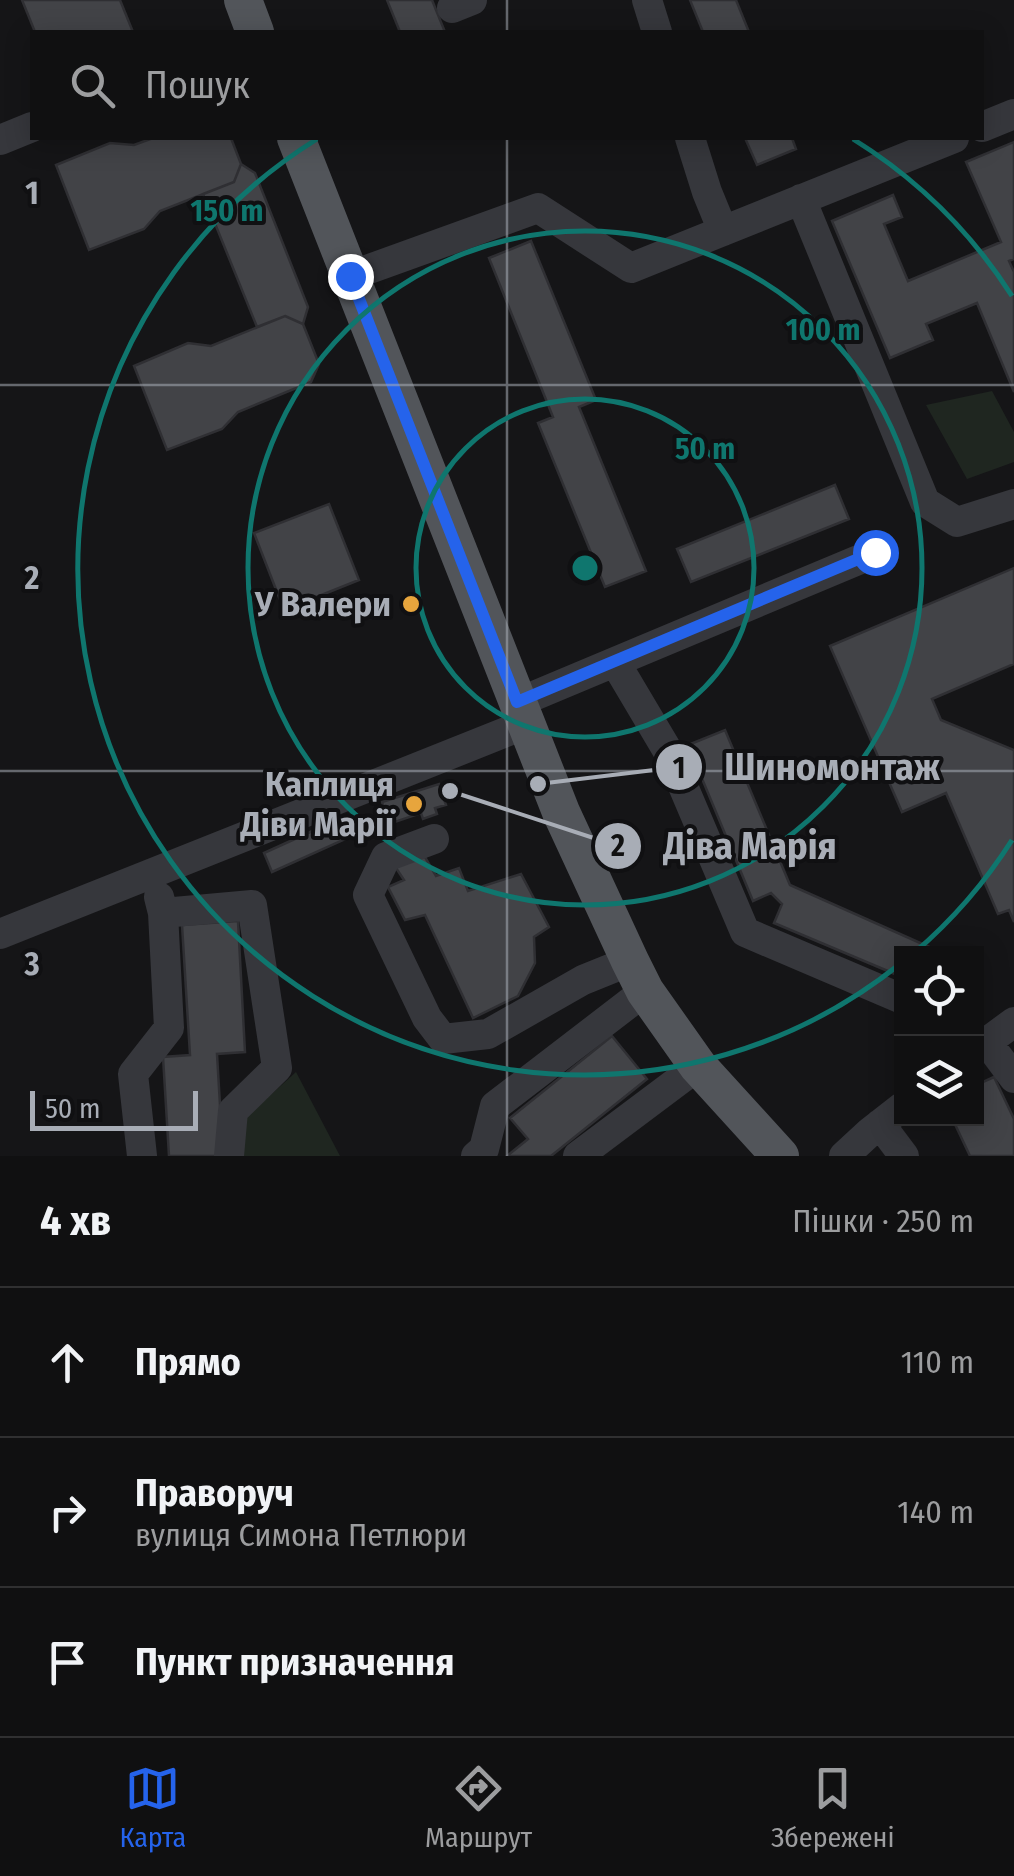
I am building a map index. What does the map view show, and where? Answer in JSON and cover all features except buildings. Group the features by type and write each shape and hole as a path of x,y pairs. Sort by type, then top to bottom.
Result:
{"main road":[{"path":"242,0 254,30"},
{"path":"297,140 561,812 637,976 698,1066 780,1156"}],"street":[{"path":"647,0 656,30"},
{"path":"984,126 1014,114"},
{"path":"0,140 30,128"},
{"path":"691,140 724,231"},
{"path":"350,276 538,208 630,268 949,140"},
{"path":"802,199 925,502 957,522 1014,504"},
{"path":"0,934 522,714 615,662 875,552"},
{"path":"615,662 669,753 744,932 894,996"},
{"path":"434,839 386,857 368,894 427,1018 443,1039 488,1034 583,980 637,976"},
{"path":"142,1156 134,1074 168,1028 162,913 154,872"},
{"path":"162,913 252,905 277,1068 233,1111 229,1156"},
{"path":"476,1156 484,1148 496,1106 637,976"},
{"path":"984,1044 1014,1022"},
{"path":"984,1048 1014,1078"},
{"path":"578,1156 698,1066"},
{"path":"844,1156 891,1116 904,1156"}],"shaded area":[{"path":"992,391 1014,432 1014,462 967,479 926,405"},
{"path":"296,1072 340,1156 243,1156 244,1119"}],"place":[{"name":"У Валери","path":"411,604"},
{"name":"Шиномонтаж","path":"538,784"},
{"name":"Діва Марія","path":"450,791"},
{"name":"Каплиця Діви Марії","path":"414,804"}],"route":[{"path":"350,276 517,702 875,552"}]}
